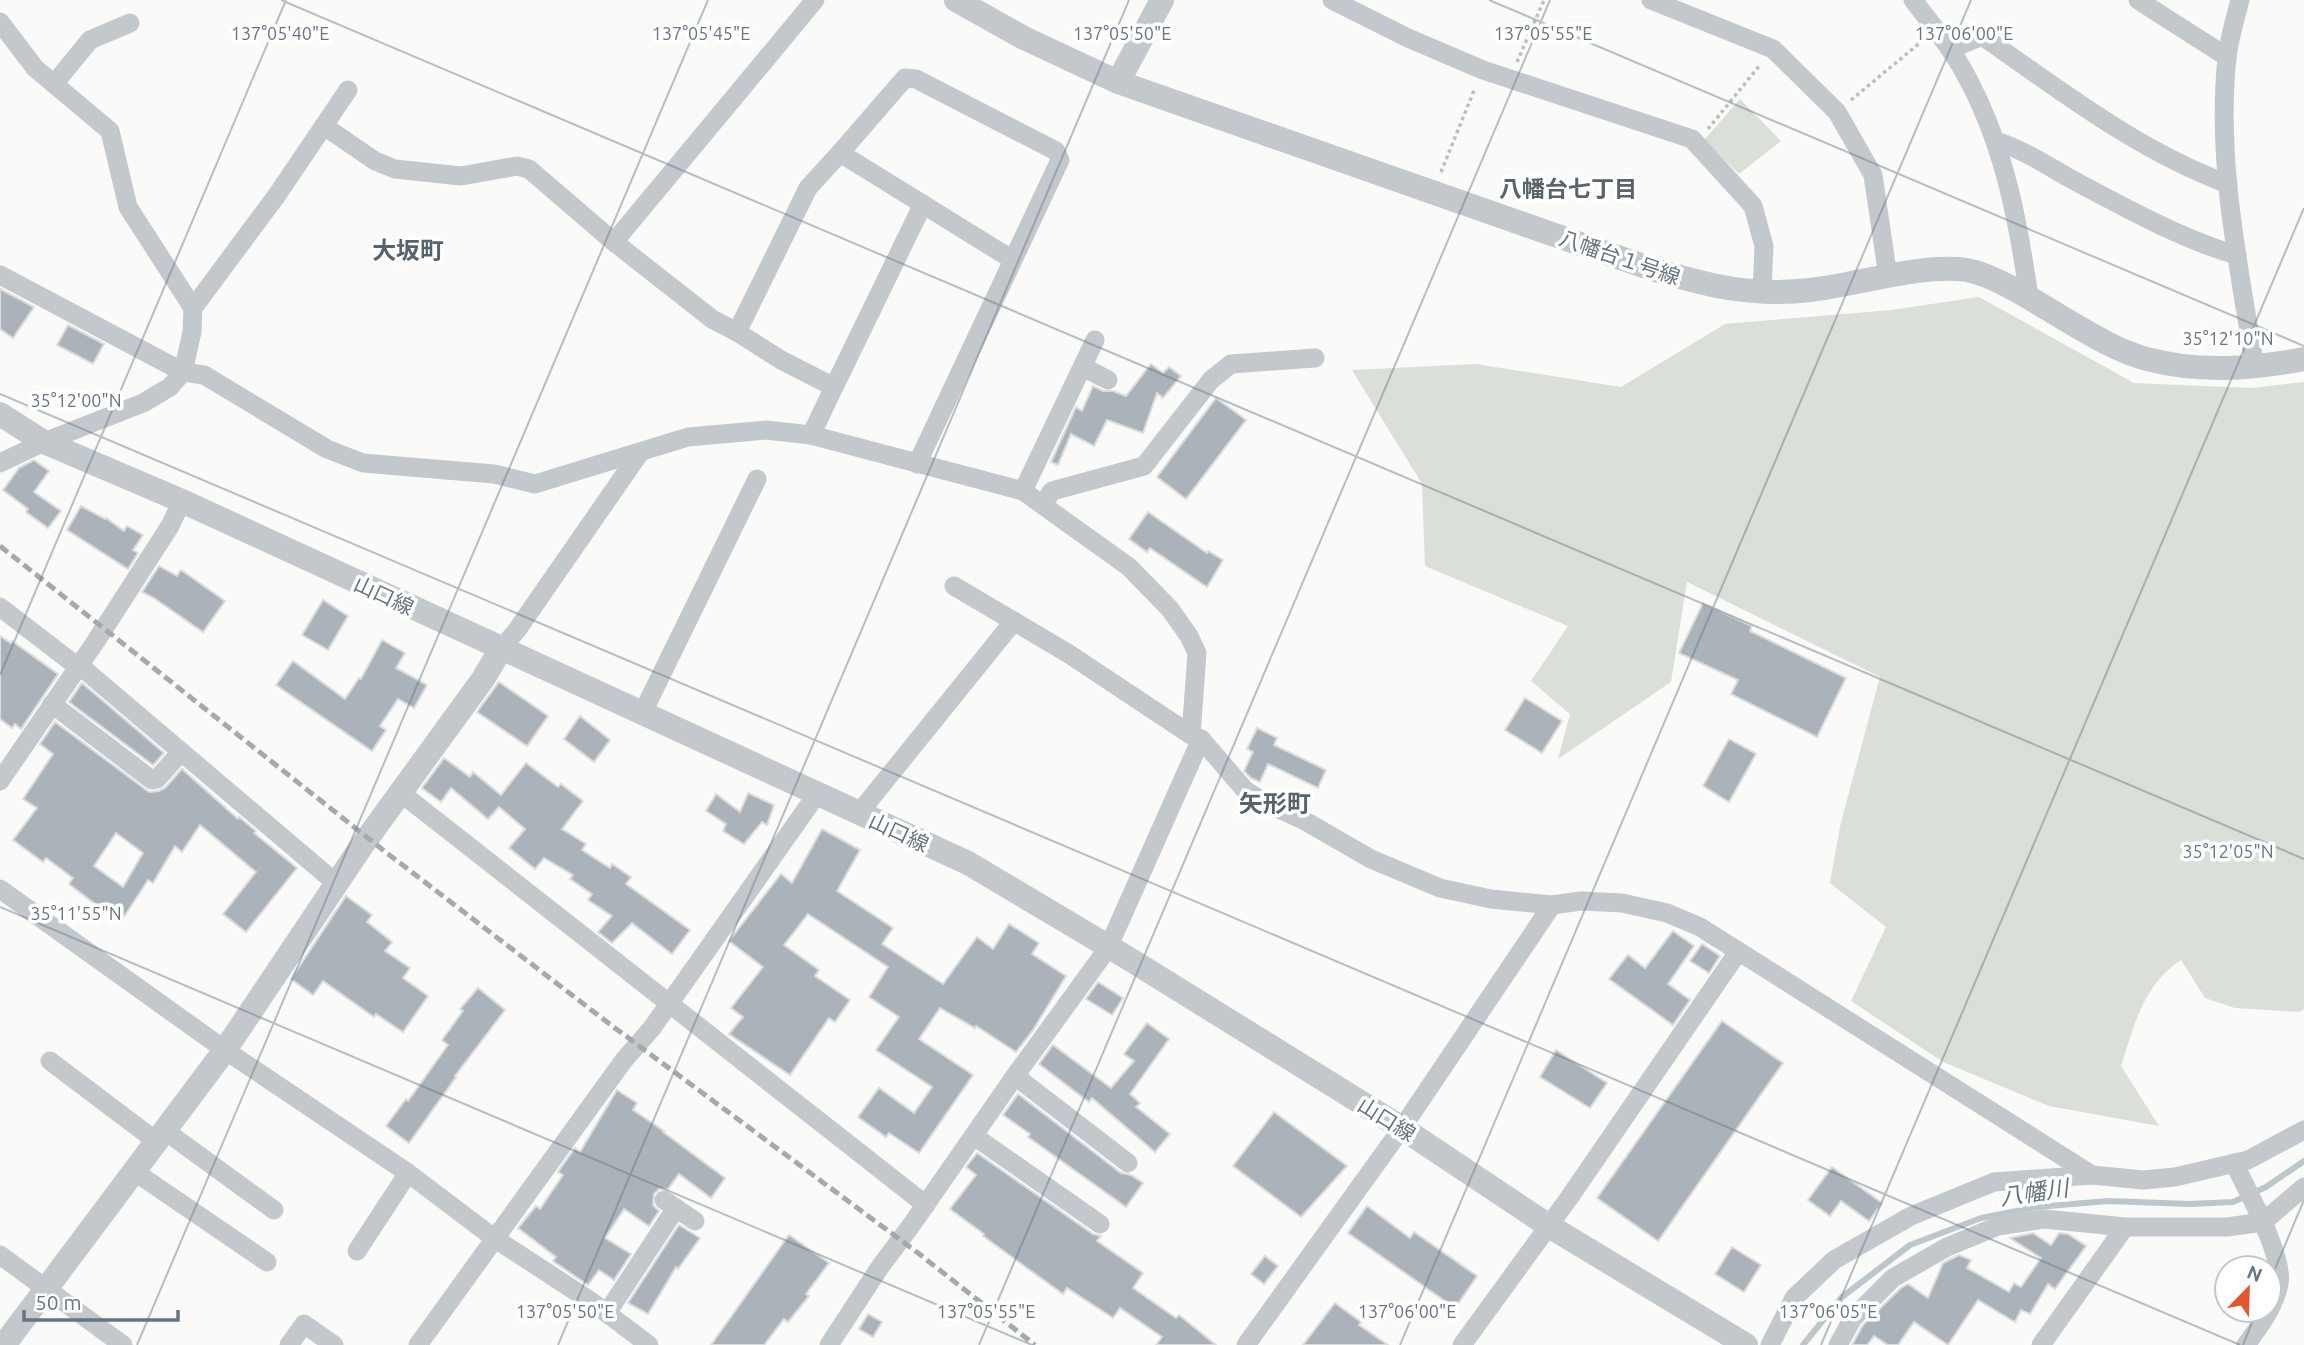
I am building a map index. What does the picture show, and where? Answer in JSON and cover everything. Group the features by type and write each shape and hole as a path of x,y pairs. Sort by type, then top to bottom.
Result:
{"street":[{"path":"614,243 815,0"},
{"name":"八幡台１号線","path":"956,0 1024,38 1118,82 1693,282 1762,292 1809,290 1935,269 1970,270 2029,298 2099,339 2146,358 2214,368 2255,368 2304,359"},
{"path":"1118,82 1162,0"},
{"path":"1332,0 1408,38 1483,70 1692,139 1753,206 1764,246 1762,292"},
{"path":"1651,0 1773,49 1837,112 1872,175 1888,277"},
{"path":"1913,0 1951,50 1971,83 1996,141 2020,233 2029,298"},
{"path":"2138,0 2227,57"},
{"path":"2239,0 2227,57 2225,122 2228,184 2255,368"},
{"path":"0,22 35,68 110,131 128,207 193,308"},
{"path":"54,84 90,40 130,23"},
{"path":"1951,50 1982,36 2104,120 2204,175 2228,184"},
{"path":"737,332 808,188 905,78 916,79 1056,151 1060,160 917,464"},
{"path":"0,463 44,442 143,404 170,387 183,372 192,332 193,308 277,195 348,90"},
{"path":"324,126 375,161 395,169 461,176 517,166 529,169 614,243 712,318 781,360 834,387"},
{"path":"1996,141 2014,147 2086,187 2213,248 2237,255"},
{"path":"839,153 1013,260"},
{"path":"811,435 923,204"},
{"path":"0,275 183,372 204,375 327,449 363,463 494,474 535,484 688,437 766,430 811,435 1023,491 1129,567 1170,609 1197,653 1196,737 1108,948 1014,1076 880,1267 829,1345"},
{"path":"1023,491 1095,340"},
{"path":"1043,504 1052,491 1144,466 1210,380 1231,364 1315,358"},
{"path":"1083,367 1108,380"},
{"name":"山口線","path":"0,414 44,442 182,501 968,863 1143,967 1402,1128 1549,1226 1746,1345"},
{"path":"4,1345 225,1050 337,884 639,454"},
{"path":"642,714 757,480"},
{"path":"0,781 170,526 182,501"},
{"path":"954,586 1069,654 1196,737 1245,790 1371,859 1440,888 1492,899 1552,905 1581,901 1622,903 1667,913 1700,927 2092,1175"},
{"path":"0,607 78,666 337,884"},
{"path":"859,813 1014,621"},
{"path":"52,704 152,780 157,779 181,752"},
{"path":"401,793 926,1205"},
{"path":"418,1345 624,1060 670,1002 817,794"},
{"path":"0,890 225,1050 408,1173 494,1238 607,1313 649,1345"},
{"path":"1246,1345 1402,1128 1552,905"},
{"path":"1462,1345 1549,1226 1738,952"},
{"path":"50,1061 274,1210"},
{"path":"1014,1076 1115,1145 1128,1163"},
{"path":"1770,1345 1794,1298 1834,1260 1910,1216 1994,1182 2092,1175 2143,1180 2238,1172 2248,1160 2304,1130"},
{"path":"974,1136 1088,1205 1100,1224"},
{"path":"135,1172 267,1262"},
{"path":"2238,1172 2259,1214 2278,1266 2280,1281 2269,1314 2246,1345"},
{"path":"357,1251 408,1173"},
{"path":"1838,1345 1853,1318 1894,1278 1947,1247 1998,1226 2044,1219 2124,1227 2227,1227 2259,1214 2304,1188"},
{"path":"607,1313 670,1203 695,1221"},
{"path":"2041,1345 2124,1227"},
{"path":"0,1255 123,1345"},
{"path":"289,1345 304,1324 334,1345"}],"path":[{"path":"1510,78 1544,0"},
{"path":"1837,112 1936,29"},
{"path":"1696,144 1773,49"},
{"path":"1433,191 1483,70"}],"shaded area":[{"path":"1740,99 1781,141 1739,174 1704,140"},
{"path":"1979,297 2134,383 2251,388 2304,382 2304,1009 2299,1012 2235,1008 2205,998 2181,960 2168,970 2157,981 2142,1007 2121,1066 2159,1126 2049,1106 1943,1062 1851,1001 1886,927 1830,883 1841,822 1880,677 1687,582 1671,682 1558,759 1570,714 1531,681 1568,626 1425,566 1422,484 1352,370 1476,364 1621,387 1725,324 1891,310"}],"building":[{"path":"0,289 34,307 13,338 0,329"},
{"path":"68,325 104,344 93,364 57,345"},
{"path":"1151,364 1163,373 1169,367 1181,376 1163,398 1157,393 1143,433 1107,420 1094,446 1071,434 1058,465 1051,462 1076,407 1082,411 1093,386 1126,396"},
{"path":"1216,398 1246,420 1186,499 1157,477"},
{"path":"34,460 49,471 34,492 61,511 48,528 3,490 19,468"},
{"path":"81,506 106,518 124,531 127,526 143,535 133,550 138,553 128,569 67,530"},
{"path":"1148,512 1207,553 1208,551 1223,560 1207,587 1150,548 1147,552 1129,539"},
{"path":"159,566 177,576 181,570 225,601 203,632 142,592"},
{"path":"323,600 348,616 328,650 302,635"},
{"path":"1703,603 1752,626 1750,631 1846,678 1817,737 1731,694 1738,680 1679,653"},
{"path":"0,636 11,643 12,641 58,674 21,729 15,724 12,728 0,719"},
{"path":"382,640 405,653 396,668 427,685 414,708 398,699 380,726 386,730 372,751 276,685 293,661 345,699 359,678 361,679"},
{"path":"499,682 548,716 527,746 477,712"},
{"path":"82,683 164,753 153,765 69,702"},
{"path":"1525,698 1562,721 1542,753 1505,730"},
{"path":"580,716 610,740 594,762 564,739"},
{"path":"55,722 149,792 165,788 182,769 297,868 246,932 223,914 256,872 200,825 182,852 175,846 153,883 148,880 120,923 69,884 73,878 46,858 43,862 13,840 37,808 23,799 53,754 40,744","holes":["116,833 143,853 123,887 94,866"]},
{"path":"1257,728 1277,738 1274,745 1326,770 1318,788 1268,764 1260,782 1251,778 1244,771 1253,752 1247,749"},
{"path":"1729,739 1756,754 1729,802 1703,786"},
{"path":"444,758 470,777 473,772 501,795 526,763 558,787 561,784 583,801 562,829 586,844 582,850 610,868 612,864 631,877 626,884 690,930 672,954 632,923 612,943 598,932 612,916 588,900 592,894 570,879 573,875 544,858 535,869 509,848 525,829 499,807 488,819 451,788 441,802 422,788"},
{"path":"748,793 774,805 767,825 762,822 744,844 723,831 726,824 706,811 716,794 740,812"},
{"path":"822,829 860,850 837,891 893,928 882,944 943,984 977,937 993,949 1009,924 1039,943 1032,954 1066,976 1033,1030 1016,1052 976,1026 975,1028 940,1008 919,1039 973,1075 919,1153 889,1133 886,1137 858,1117 879,1088 914,1113 932,1087 876,1050 899,1017 869,997 888,967 808,914 784,945 819,970 815,976 850,1000 835,1022 829,1018 790,1075 729,1034 743,1017 731,1008 763,967 729,941 781,874 792,883"},
{"path":"346,896 372,915 367,922 392,942 385,951 410,968 403,978 428,996 403,1032 376,1014 374,1017 323,981 313,995 291,979"},
{"path":"1673,931 1694,946 1668,984 1690,1000 1673,1025 1609,979 1628,955 1645,968"},
{"path":"1702,944 1720,956 1709,973 1690,961"},
{"path":"1098,982 1123,998 1112,1015 1086,999"},
{"path":"478,988 505,1010 409,1143 386,1126 406,1099 408,1101 448,1045 442,1040 463,1011 460,1009"},
{"path":"1722,1021 1783,1063 1658,1241 1597,1198"},
{"path":"1147,1023 1169,1039 1130,1094 1140,1103 1136,1107 1170,1134 1155,1152 1092,1098 1089,1102 1039,1064 1053,1045 1111,1088 1134,1061 1124,1054"},
{"path":"1556,1050 1607,1083 1590,1108 1540,1077"},
{"path":"617,1090 637,1103 633,1110 725,1178 711,1198 679,1174 668,1189 659,1189 654,1194 653,1205 659,1211 649,1226 624,1209 605,1238 631,1254 614,1280 599,1270 588,1285 553,1261 556,1257 518,1228 536,1206 540,1209 563,1175 558,1172 575,1148 580,1152"},
{"path":"1018,1094 1121,1173 1131,1175 1143,1183 1126,1207 1028,1137 1030,1134 1003,1115"},
{"path":"1274,1112 1347,1166 1301,1217 1233,1166"},
{"path":"977,1153 1093,1234 1101,1236 1097,1241 1143,1273 1133,1288 1176,1318 1179,1315 1216,1345 1156,1345 1162,1337 1120,1308 1113,1318 1067,1288 1063,1294 983,1236 984,1234 950,1209 976,1175 966,1167"},
{"path":"1832,1167 1882,1203 1869,1221 1841,1201 1830,1216 1808,1200"},
{"path":"1367,1206 1410,1238 1414,1232 1477,1276 1455,1308 1348,1233"},
{"path":"679,1225 700,1238 678,1269 676,1267 648,1314 628,1303"},
{"path":"2033,1233 2051,1245 2059,1233 2068,1234 2086,1246 2055,1289 2048,1284 2030,1314 2021,1310 2015,1322 1978,1300 1948,1345 1914,1322 1898,1345 1888,1345 1874,1336 1867,1345 1852,1345 1863,1325 1901,1288 1908,1284 1928,1298 1943,1263 1959,1255 1971,1260 1967,1268 2009,1292 2014,1283 2021,1287 2041,1258 2010,1238"},
{"path":"789,1235 829,1263 806,1294 809,1296 788,1322 784,1319 764,1345 711,1345"},
{"path":"1732,1247 1761,1265 1744,1292 1715,1274"},
{"path":"1265,1256 1278,1266 1264,1284 1251,1274"},
{"path":"1335,1303 1361,1322 1359,1325 1388,1345 1303,1345"},
{"path":"868,1314 882,1322 873,1337 859,1329"}],"waterway":[{"name":"八幡川","path":"1803,1345 1842,1297 1910,1245 1981,1218 2037,1207 2108,1201 2189,1204 2233,1202 2266,1187 2304,1161"}],"railway":[{"path":"0,546 383,850 611,1025 918,1253 1035,1345"}],"district":[{"name":"八幡台七丁目","path":"1568,188"},
{"name":"大坂町","path":"408,250"},
{"name":"矢形町","path":"1275,803"}]}
